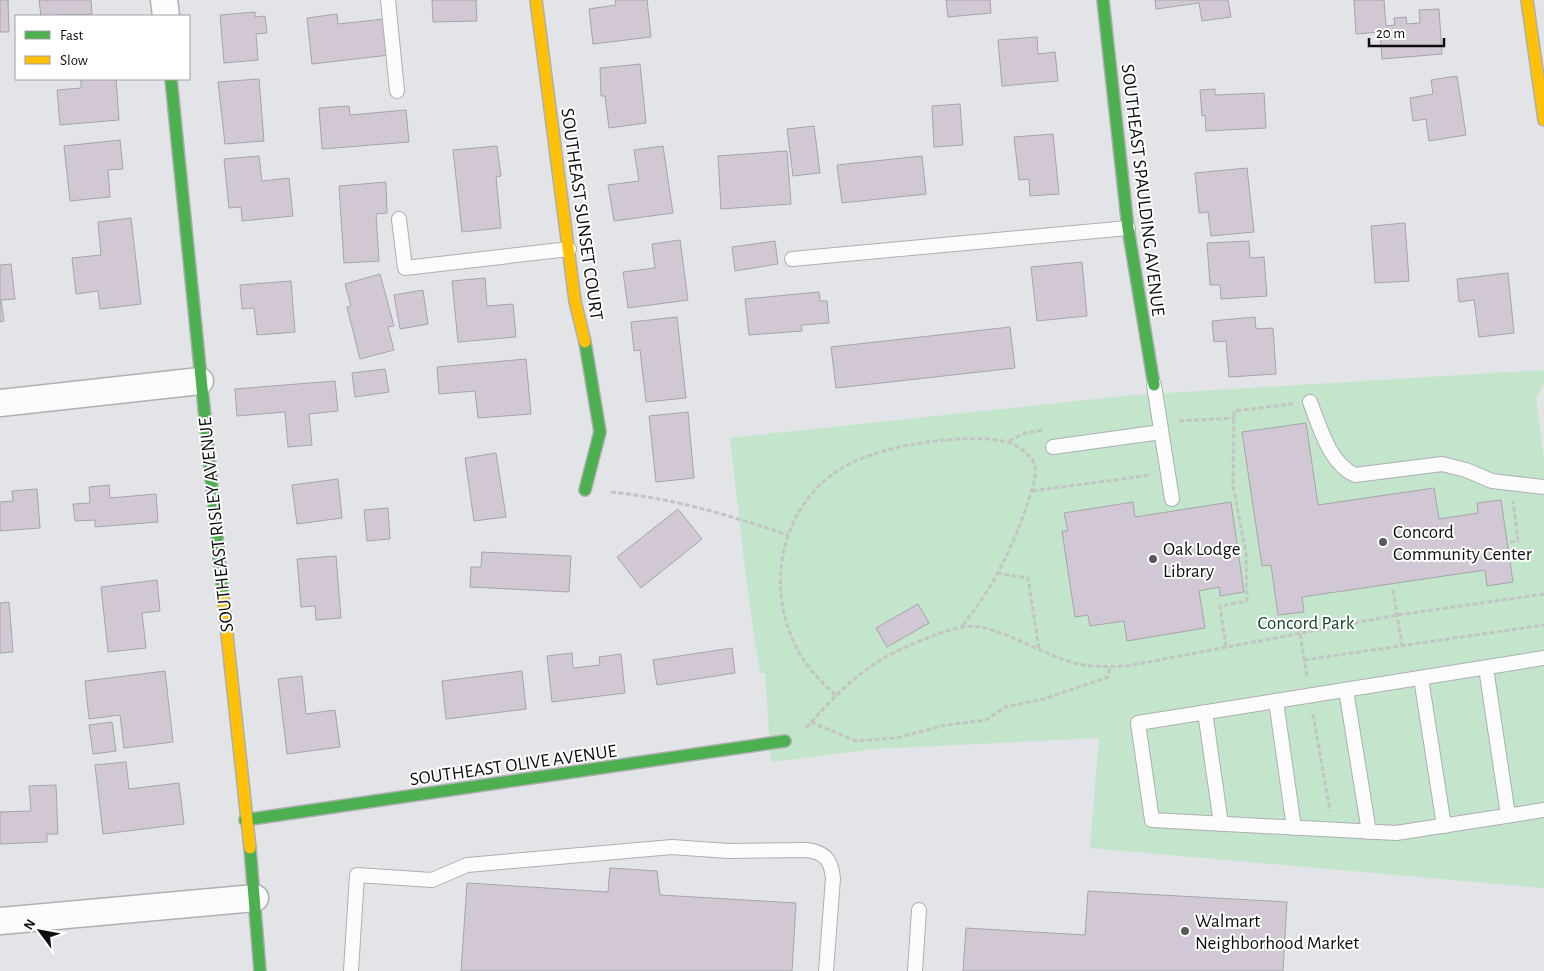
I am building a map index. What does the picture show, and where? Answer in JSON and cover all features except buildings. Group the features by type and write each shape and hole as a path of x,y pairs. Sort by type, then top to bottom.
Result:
{"street":[{"path":"164,0 166,15"},
{"name":"SOUTHEAST SUNSET COURT","path":"536,0 575,301 590,362 600,432 585,490"},
{"name":"SOUTHEAST SPAULDING AVENUE","path":"1103,0 1128,228 1154,385"},
{"path":"1527,0 1544,120"},
{"name":"SOUTHEAST RISLEY AVENUE","path":"171,80 245,820 255,898 260,971"},
{"path":"0,403 200,381"},
{"name":"SOUTHEAST OLIVE AVENUE","path":"245,820 785,742"},
{"path":"0,921 255,898"}],"lane":[{"path":"388,0 397,90"},
{"path":"399,218 405,268 569,249"},
{"path":"792,259 1128,228"},
{"path":"1154,385 1172,499"},
{"path":"1310,402 1330,451 1345,470 1355,475 1442,464 1466,470 1492,481 1544,488"},
{"path":"1054,447 1161,432"},
{"path":"1544,658 1138,723 1152,820 1396,833 1544,810"},
{"path":"1486,668 1508,815"},
{"path":"1421,678 1444,826"},
{"path":"1346,690 1369,832"},
{"path":"1276,701 1294,828"},
{"path":"1205,712 1221,824"},
{"path":"351,971 356,875 432,880 467,865 672,847 728,851 806,850 816,851 826,856 831,866 833,878 826,971"},
{"path":"915,971 919,910"}],"path":[{"path":"1226,647 1220,606 1247,601 1246,553 1233,486 1234,411 1310,402"},
{"path":"835,696 799,652 788,628 780,600 780,573 787,536 802,506 811,495 849,464 891,448 918,442 978,439 1008,441 1024,450 1034,463 1035,475 1032,491 1014,544 973,613 961,628"},
{"path":"1032,491 1168,473"},
{"path":"1510,483 1518,541 1510,542"},
{"path":"585,490 632,494 740,518 787,536"},
{"path":"997,573 1028,578 1039,650"},
{"path":"1393,590 1402,645"},
{"path":"785,742 796,738 835,696 865,669 886,655 933,635 961,628 984,628 1074,663 1127,666 1397,615 1544,594"},
{"path":"1304,660 1544,625"},
{"path":"1300,634 1330,812 1329,830"},
{"path":"811,722 856,741 896,738 946,725 986,720 1005,707 1044,699 1108,677 1110,666"}],"green space":[{"name":"Concord Park","path":"1544,370 1544,384 1536,398 1544,460 1544,888 1090,848 1099,738 873,749 771,762 765,673 760,673 755,644 730,438 1134,395"}],"traffic: fast":[{"path":"1103,0 1128,228 1154,385"},
{"path":"171,80 223,597"},
{"path":"585,342 600,432 585,490"},
{"path":"245,820 785,741"},
{"path":"250,848 260,971"}],"traffic: slow":[{"path":"536,0 575,301 585,342"},
{"path":"1527,0 1544,120"},
{"path":"223,597 250,848"}],"place":[{"name":"Concord Community Center","path":"1383,542"},
{"name":"Oak Lodge Library","path":"1153,559"},
{"name":"Walmart Neighborhood Market","path":"1185,931"}]}
